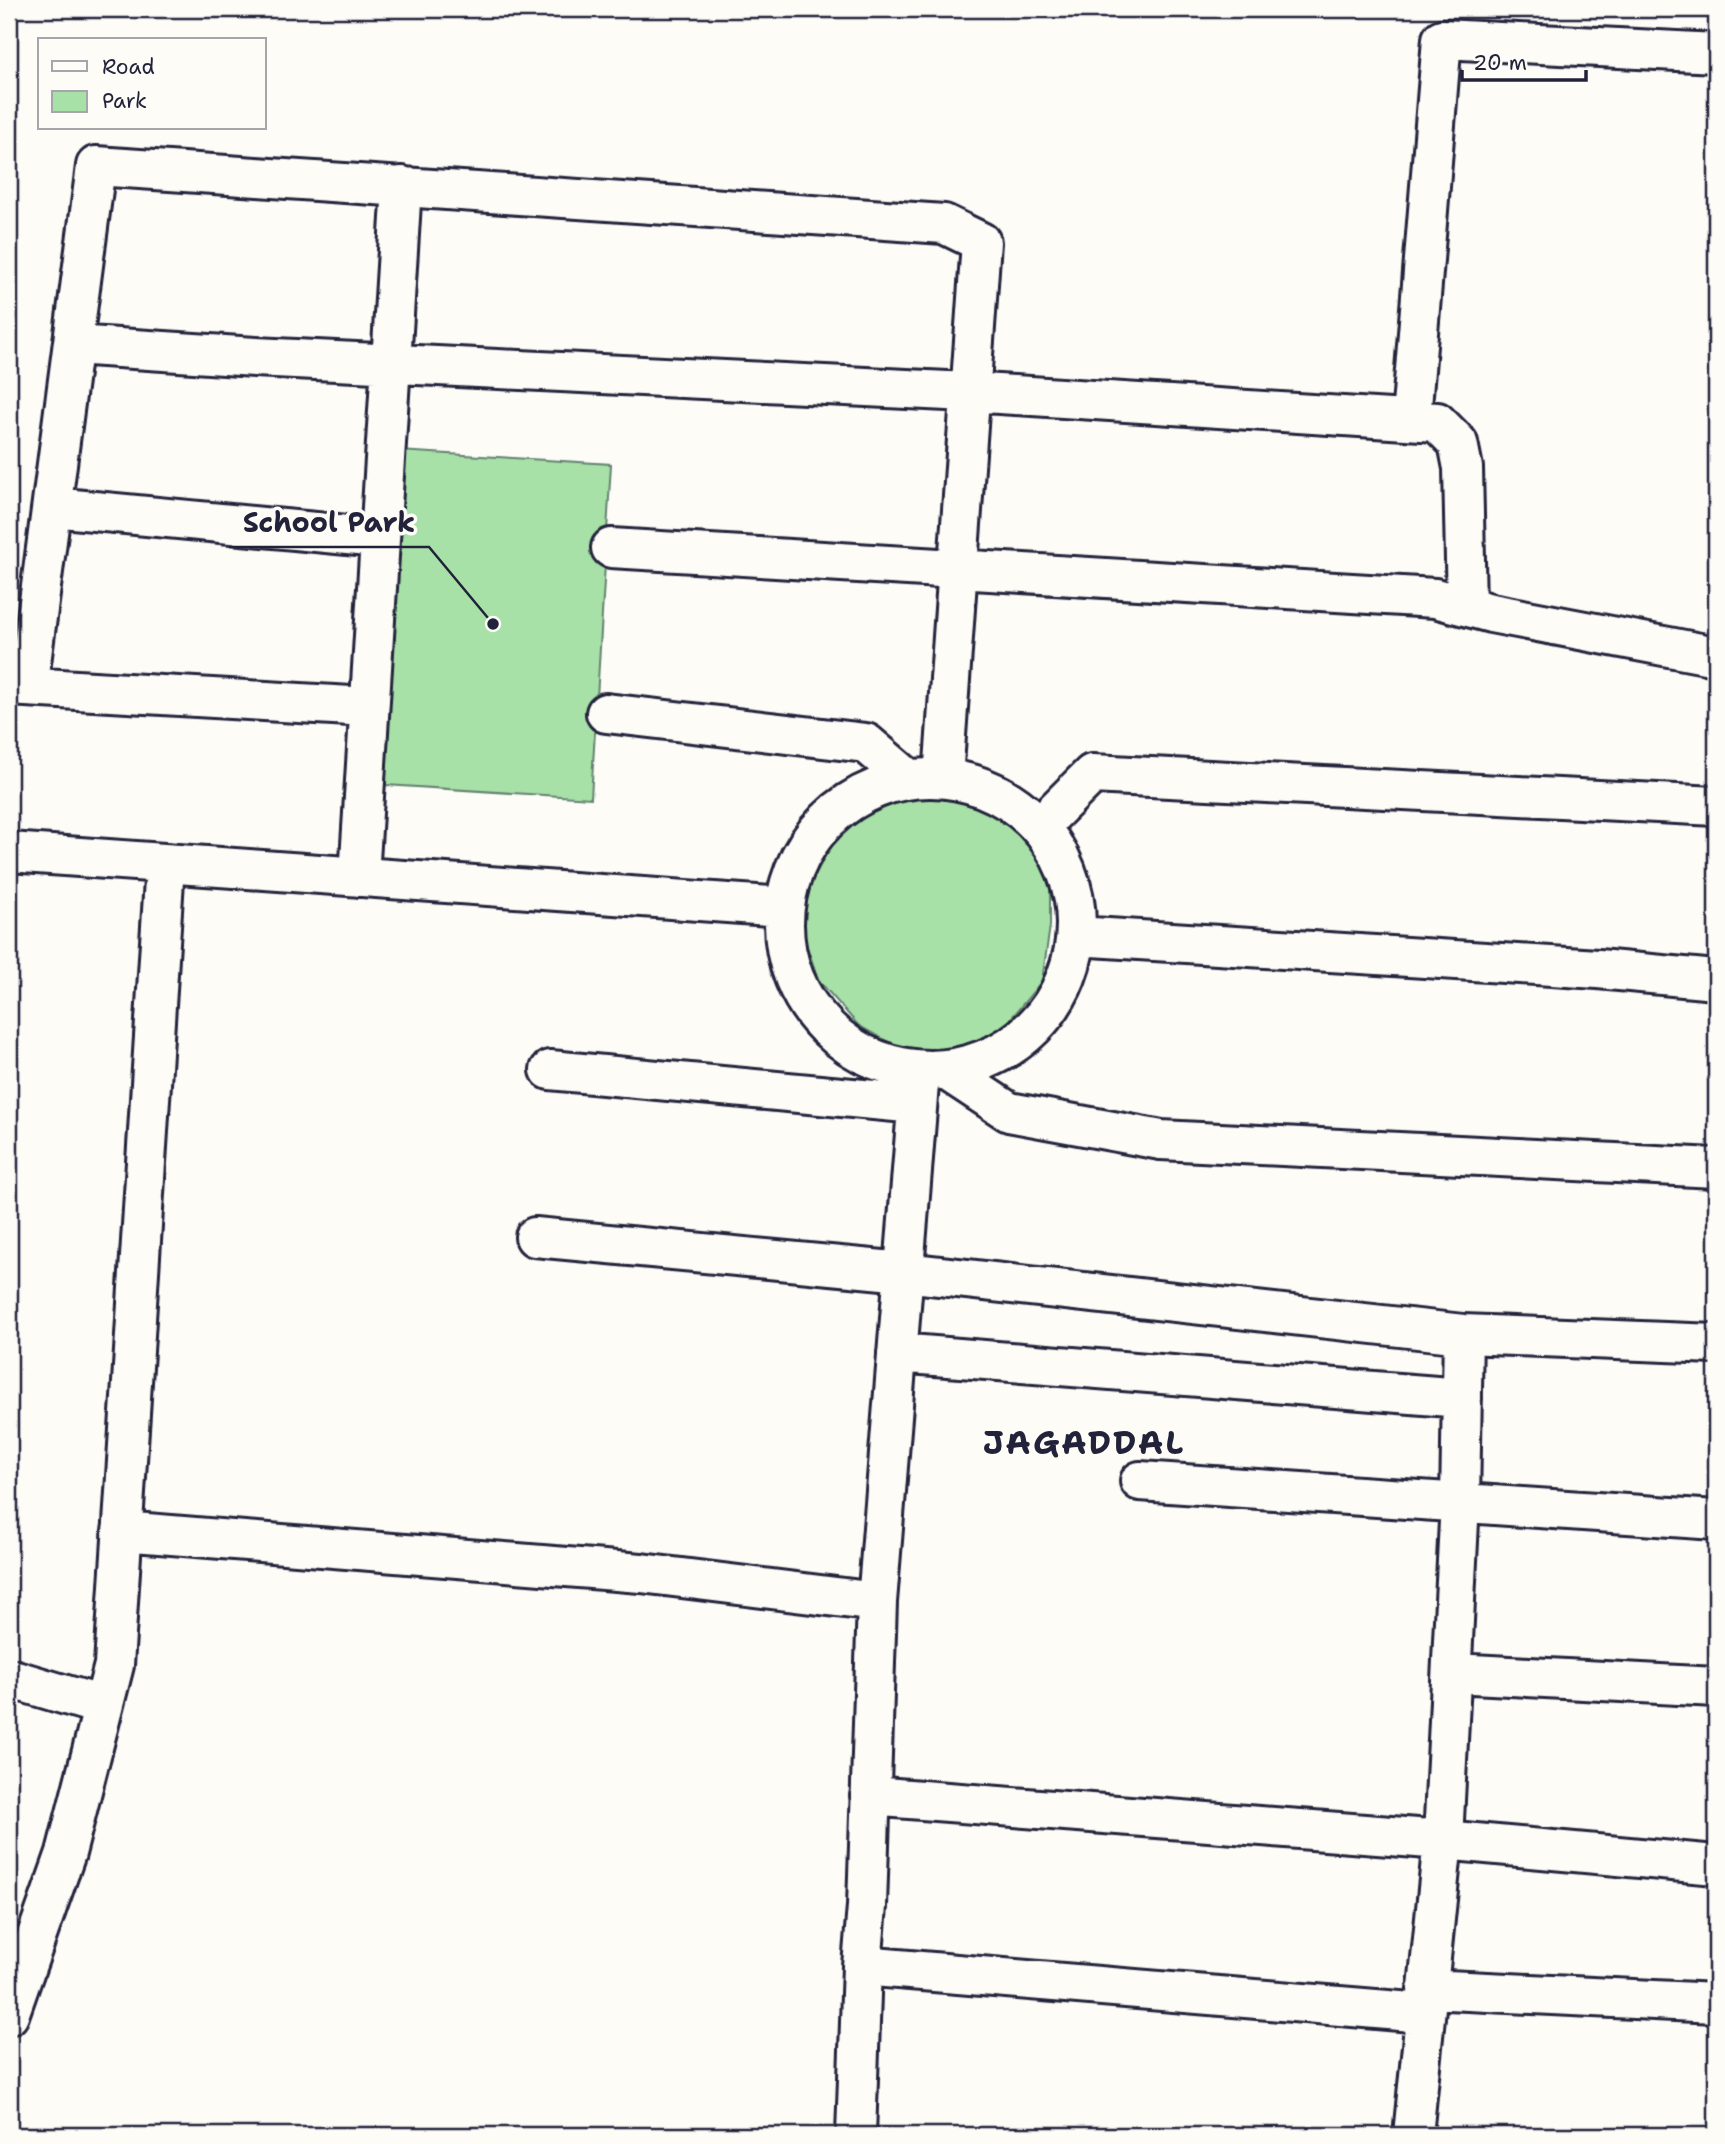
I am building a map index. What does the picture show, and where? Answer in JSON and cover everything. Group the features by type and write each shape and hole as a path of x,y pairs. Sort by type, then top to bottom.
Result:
{"street":[{"path":"1412,419 1442,39 1716,53"},
{"path":"368,707 18,687 52,507 96,166 944,224 981,242 968,393 958,570 925,778"},
{"path":"359,877 402,186"},
{"path":"73,345 968,393 1437,422 1458,443 1463,468 1466,606"},
{"path":"52,507 379,538"},
{"path":"611,548 1434,598 1491,613 1716,656"},
{"path":"550,1070 928,1082 992,1058 1040,1022 1071,967 1076,936 1077,921 1067,870 1040,826 999,794 925,778 866,743 606,713"},
{"path":"1040,826 1092,774 1716,806"},
{"path":"925,778 858,795 817,828 791,872 784,907 787,965 818,1023 872,1060 1009,1112 1161,1140 1716,1168"},
{"path":"9,852 784,907"},
{"path":"9,2015 66,1853 114,1665 165,864"},
{"path":"1076,936 1598,969 1716,980"},
{"path":"856,2135 877,1602 904,1272 928,1082"},
{"path":"535,1237 904,1272 1463,1334 1716,1344"},
{"path":"1413,2135 1443,1840 1460,1502 1463,1334"},
{"path":"897,1353 1462,1398"},
{"path":"1140,1481 1716,1520"},
{"path":"122,1531 641,1573 877,1602"},
{"path":"1453,1673 1716,1687"},
{"path":"9,1678 103,1706"},
{"path":"870,1796 1443,1840 1716,1865"},
{"path":"862,1966 1426,2001 1716,2003"}],"green space":[{"path":"399,451 611,464 591,798 370,784"},
{"path":"946,793 991,813 1032,841 1050,882 1050,926 1042,981 1004,1027 953,1056 901,1049 858,1025 819,981 803,935 808,889 840,827 903,800"}],"place":[{"name":"School Park","path":"493,624"}],"district":[{"name":"JAGADDAL","path":"1084,1442"}]}
